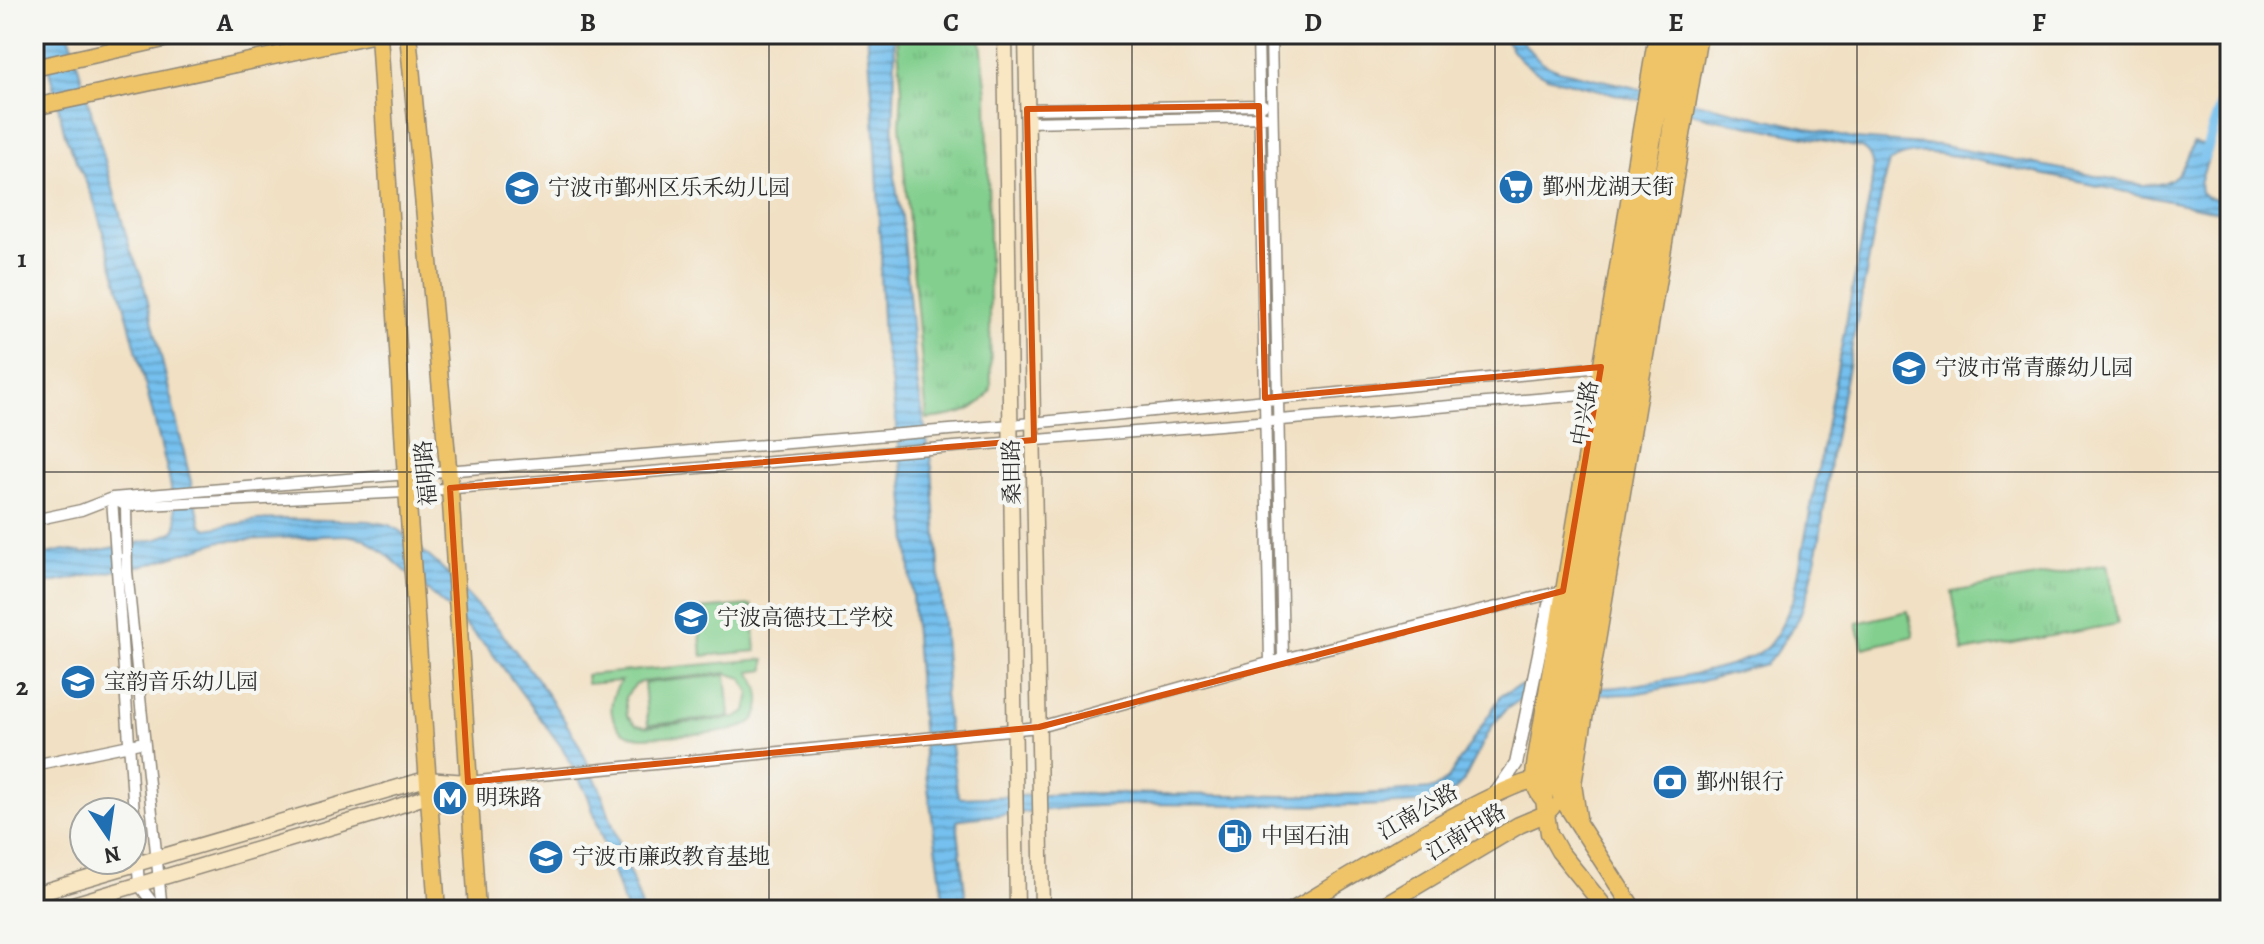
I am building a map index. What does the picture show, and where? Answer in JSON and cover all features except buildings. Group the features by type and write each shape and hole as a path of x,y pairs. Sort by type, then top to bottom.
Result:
{"main road":[{"path":"39,67 186,34"},
{"path":"34,107 378,34"},
{"name":"福明路","path":"378,34 437,910"},
{"name":"福明路","path":"408,34 449,480 477,910"},
{"name":"桑田路","path":"1005,34 1017,910"},
{"name":"桑田路","path":"1026,34 1042,910"},
{"name":"中兴路","path":"1544,807 1555,784 1567,703 1562,681 1616,434 1661,142 1670,34"},
{"name":"中兴路","path":"1661,142 1670,52 1683,34"},
{"name":"中兴路","path":"1670,52 1699,34"},
{"path":"1634,910 1612,880 1580,825 1574,806 1555,784 1567,703 1562,681 1563,591 1601,367 1661,142"},
{"path":"148,860 426,779 468,782"},
{"path":"53,910 428,798 468,782"},
{"name":"江南公路","path":"1293,910 1496,793 1555,784"},
{"path":"1544,807 1549,833 1559,851 1607,910"},
{"name":"江南中路","path":"1376,910 1544,807"},
{"path":"34,894 94,876"}],"street":[{"path":"1258,34 1270,662"},
{"path":"1271,34 1283,659"},
{"path":"1027,115 1273,105"},
{"path":"1027,115 1273,117"},
{"path":"34,520 81,510 112,498 166,498 406,484 1601,367"},
{"path":"212,495 933,449 1596,394"},
{"path":"112,498 126,506 166,498"},
{"path":"112,498 120,529 132,796"},
{"path":"120,529 126,506"},
{"path":"122,572 144,742 160,910"},
{"path":"468,782 1039,727 1270,662 1563,591"},
{"path":"1496,793 1516,764 1528,700 1562,681"},
{"path":"34,765 144,742"},
{"path":"138,876 139,885 160,910"}],"highlighted area":[{"path":"1259,106 1265,398 1601,367 1563,591 1039,727 468,782 450,488 1034,440 1027,109"}],"green space":[{"path":"897,34 980,34 987,94 991,389 972,409 927,419 900,124 902,90"},
{"path":"2107,564 2118,624 1963,652 1952,592"},
{"path":"752,605 756,651 702,656 698,609"},
{"path":"1908,611 1914,636 1863,648 1857,623"},
{"path":"765,659 765,670 750,672 760,696 754,719 739,728 706,733 644,737 624,731 617,725 611,709 621,681 587,684 586,675","holes":["726,673 742,678 750,693 746,711 736,718 646,727 636,725 627,716 625,697 641,682"]},
{"path":"726,675 730,717 648,725 644,683"}],"water":[{"path":"38,34 69,34 131,252 142,277 201,524 207,529 258,520 369,521 400,531 441,567 496,626 562,716 600,789 643,910 626,910 588,796 563,749 489,649 444,605 365,539 346,535 221,541 150,564 34,586 34,557 64,550 84,553 158,539 175,531 177,522 169,477 128,318 93,198 65,135"},
{"path":"867,34 894,34 893,149 917,381 932,468 947,678 944,694 960,798 1103,793 1282,796 1434,789 1447,780 1501,696 1514,688 1524,685 1607,688 1673,678 1739,662 1756,655 1772,642 1794,597 1870,195 1873,168 1870,157 1861,148 1711,118 1547,77 1521,60 1502,34 1518,34 1535,56 1559,70 1853,139 1939,145 2142,185 2170,180 2181,169 2193,143 2212,147 2200,183 2201,192 2207,197 2230,201 2230,214 1942,154 1905,155 1889,162 1831,454 1820,538 1809,589 1799,618 1765,664 1698,682 1633,694 1524,697 1505,710 1492,726 1463,782 1434,802 1363,806 1140,804 961,819 957,821 967,910 945,910 925,767 903,478 883,341 876,153"}],"waterway":[{"path":"2204,157 2230,78"}],"place":[{"name":"鄞州龙湖天街","path":"1516,187"},
{"name":"宁波市鄞州区乐禾幼儿园","path":"522,188"},
{"name":"宁波市常青藤幼儿园","path":"1909,368"},
{"name":"宁波高德技工学校","path":"691,618"},
{"name":"宝韵音乐幼儿园","path":"78,682"},
{"name":"鄞州银行","path":"1670,782"},
{"name":"明珠路","path":"450,798"},
{"name":"中国石油","path":"1235,836"},
{"name":"宁波市廉政教育基地","path":"546,857"}]}
